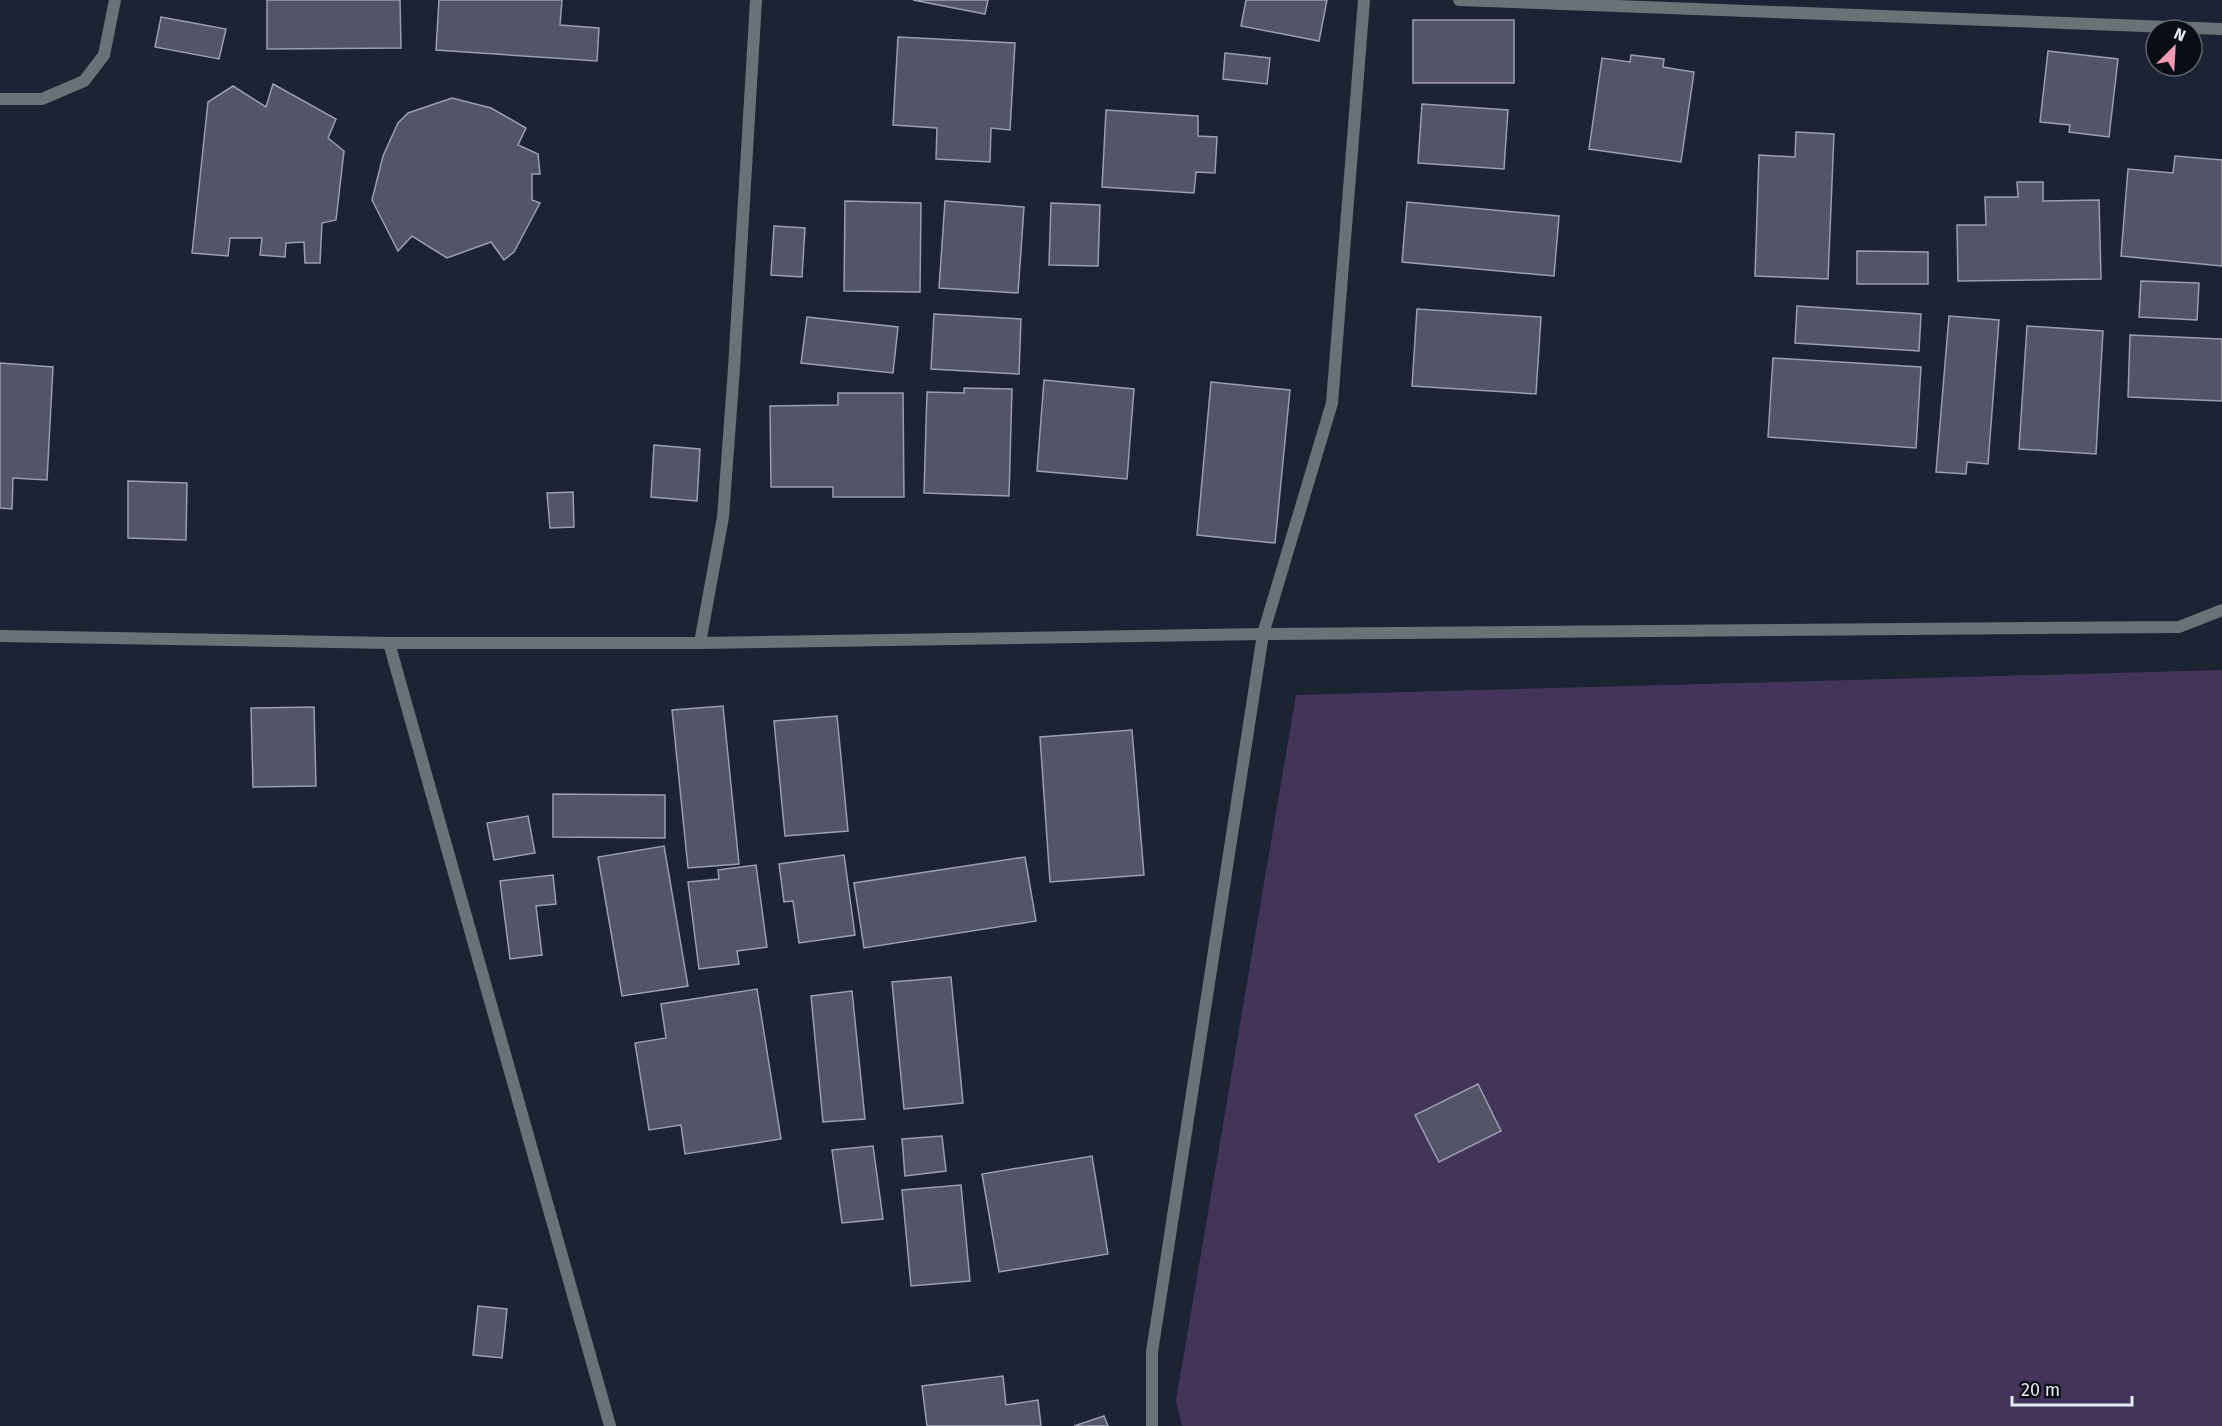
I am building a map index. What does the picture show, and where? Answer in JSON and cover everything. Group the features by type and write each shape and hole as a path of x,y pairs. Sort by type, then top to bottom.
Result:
{"street":[{"path":"0,99 42,99 84,81 104,55 115,0"},
{"path":"700,643 723,517 756,0"},
{"path":"1152,1426 1152,1352 1263,634 1332,402 1364,0"},
{"path":"1458,0 2222,29"},
{"path":"0,636 389,643 700,643 1263,634 2179,627 2222,610"},
{"path":"389,643 610,1426"}],"shaded area":[{"path":"2222,670 2222,1426 1182,1426 1176,1401 1296,695"}],"building":[{"path":"267,0 400,0 401,48 267,49"},
{"path":"439,0 562,0 560,25 599,28 597,61 436,50"},
{"path":"913,0 988,0 985,14"},
{"path":"1246,0 1327,0 1319,41 1241,26"},
{"path":"161,17 226,29 219,59 155,47"},
{"path":"1413,20 1514,20 1514,83 1413,83"},
{"path":"898,37 1015,43 1010,130 991,128 990,162 936,159 937,128 893,125"},
{"path":"2048,51 2118,59 2109,137 2069,132 2070,125 2040,122"},
{"path":"1225,53 1270,58 1267,84 1223,79"},
{"path":"1631,55 1664,59 1663,67 1694,72 1681,162 1589,149 1602,58 1630,62"},
{"path":"273,84 336,119 328,138 344,151 336,220 322,223 320,263 305,263 304,242 286,243 285,257 260,255 262,238 230,238 228,256 192,253 208,102 233,86 266,107"},
{"path":"452,98 491,108 526,128 518,145 538,154 540,174 532,174 532,200 540,203 514,252 504,260 491,242 447,258 412,236 398,251 372,200 383,156 398,123 408,113"},
{"path":"1422,104 1508,110 1504,169 1418,163"},
{"path":"1106,110 1198,116 1198,136 1217,137 1215,173 1196,172 1194,193 1102,187"},
{"path":"1796,132 1834,134 1828,279 1755,276 1759,155 1795,157"},
{"path":"2175,156 2222,160 2222,266 2121,256 2128,169 2173,173"},
{"path":"2017,182 2043,182 2043,201 2099,200 2101,279 1958,281 1957,225 1986,225 1985,197 2018,197"},
{"path":"845,201 921,203 920,292 844,291"},
{"path":"945,201 1024,207 1018,293 939,288"},
{"path":"1407,202 1559,216 1554,276 1402,262"},
{"path":"1051,203 1100,205 1098,266 1049,265"},
{"path":"774,226 805,228 802,277 771,275"},
{"path":"1857,251 1928,252 1928,284 1857,284"},
{"path":"2141,281 2199,283 2197,320 2139,317"},
{"path":"1797,306 1921,314 1919,351 1795,343"},
{"path":"1417,309 1541,317 1536,394 1412,386"},
{"path":"934,314 1021,319 1019,374 931,369"},
{"path":"1949,316 1999,320 1988,464 1967,462 1966,474 1936,472"},
{"path":"807,317 898,327 893,373 801,363"},
{"path":"2027,326 2103,331 2096,454 2019,449"},
{"path":"2130,335 2222,339 2222,401 2128,397"},
{"path":"1773,358 1921,367 1916,448 1768,437"},
{"path":"0,363 53,367 47,480 13,478 12,509 0,508"},
{"path":"1044,380 1134,389 1127,479 1037,471"},
{"path":"1211,382 1290,390 1275,543 1197,535"},
{"path":"964,388 1012,389 1009,496 924,493 927,392 964,393"},
{"path":"838,393 903,393 904,497 833,497 833,487 771,487 770,406 838,405"},
{"path":"654,445 700,449 697,501 651,497"},
{"path":"128,481 187,483 186,540 128,538"},
{"path":"573,492 574,527 550,528 547,493"},
{"path":"723,706 739,864 688,868 672,710"},
{"path":"314,707 316,786 253,787 251,708"},
{"path":"837,716 848,831 785,836 774,721"},
{"path":"1132,730 1144,875 1050,882 1040,737"},
{"path":"553,794 665,795 665,838 553,837"},
{"path":"528,816 535,853 494,860 487,823"},
{"path":"664,846 688,986 622,996 598,857"},
{"path":"844,855 855,935 799,943 793,901 784,902 779,864"},
{"path":"1025,857 1036,921 864,948 854,883"},
{"path":"756,865 767,947 737,951 739,964 699,969 688,882 719,879 718,870"},
{"path":"553,875 556,904 536,906 542,955 510,959 500,881"},
{"path":"951,977 963,1103 904,1109 892,982"},
{"path":"757,989 781,1139 685,1154 681,1125 649,1130 635,1043 666,1038 661,1004"},
{"path":"852,991 865,1119 823,1122 811,996"},
{"path":"1478,1084 1501,1131 1439,1162 1415,1115"},
{"path":"942,1136 946,1171 905,1176 902,1139"},
{"path":"873,1146 883,1219 842,1223 832,1150"},
{"path":"1092,1156 1108,1254 999,1272 982,1174"},
{"path":"961,1185 970,1281 911,1286 902,1190"},
{"path":"478,1306 507,1309 502,1358 473,1355"},
{"path":"1003,1376 1006,1405 1038,1400 1041,1426 927,1426 922,1386"},
{"path":"1104,1416 1108,1426 1074,1426"}]}
